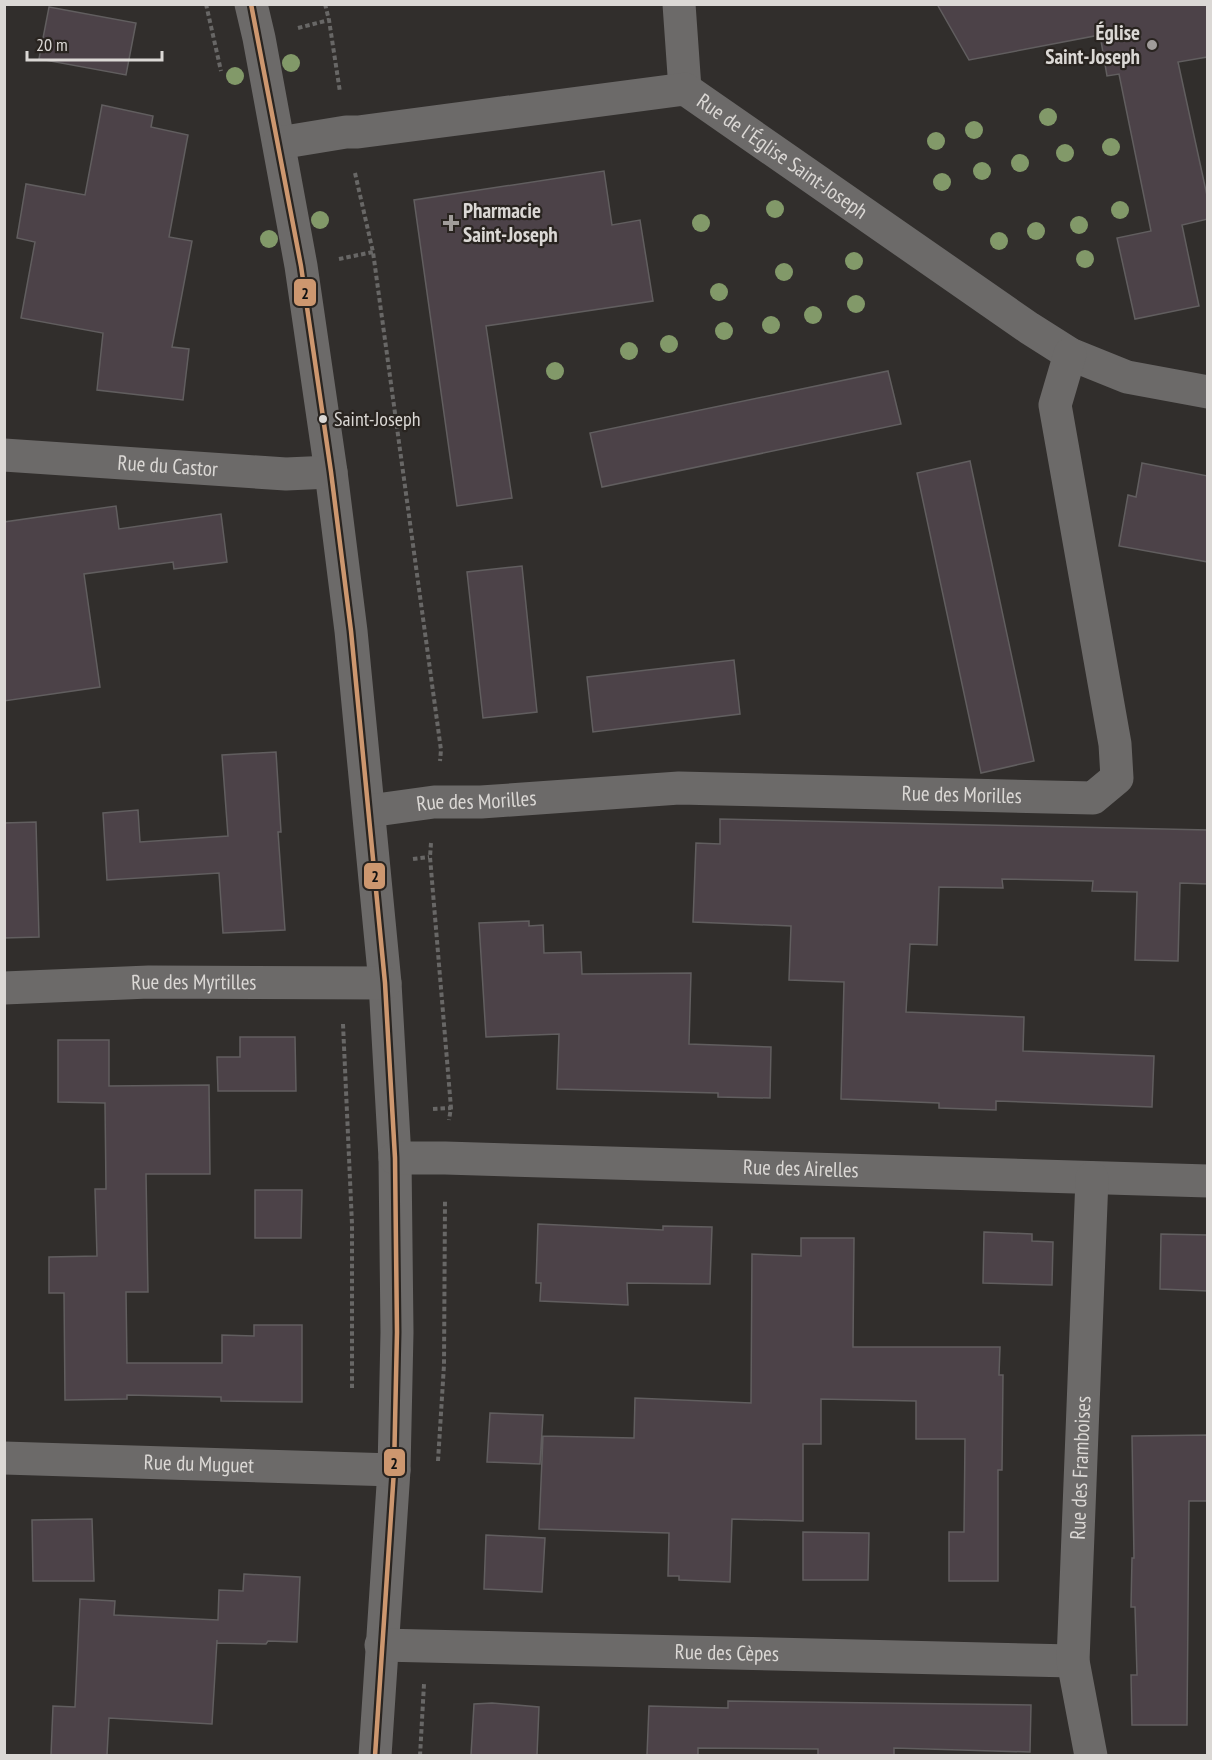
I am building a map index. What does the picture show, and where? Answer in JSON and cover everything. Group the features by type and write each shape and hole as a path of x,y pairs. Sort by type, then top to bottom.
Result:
{"street":[{"path":"251,4 301,266 331,472 351,631 385,983 395,1158 397,1332 394,1470 375,1755"},
{"path":"679,4 685,89"},
{"name":"Rue de l'Église Saint-Joseph","path":"279,143 346,132 685,89 1029,328 1070,354 1127,377 1208,392"},
{"name":"Rue des Morilles","path":"369,811 434,802 481,802 680,788 1093,798 1117,778 1115,744 1055,405 1070,354"},
{"name":"Rue du Castor","path":"4,455 286,474 331,472"},
{"name":"Rue des Myrtilles","path":"4,988 149,982 385,983"},
{"name":"Rue des Airelles","path":"395,1158 1208,1181"},
{"name":"Rue des Framboises","path":"1091,1755 1073,1661 1092,1178"},
{"name":"Rue du Muguet","path":"4,1458 394,1470"},
{"name":"Rue des Cèpes","path":"381,1645 1073,1661"}],"path":[{"path":"206,4 223,81"},
{"path":"341,984 352,1224 352,1400"}],"building":[{"path":"937,4 1208,4 1207,57 1178,62 1208,200 1208,219 1182,225 1199,306 1135,319 1117,238 1151,231 1119,74 1107,76 1100,35 969,60"},
{"path":"49,7 136,23 126,75 39,59"},
{"path":"102,105 153,116 151,127 188,135 169,237 192,241 172,347 189,349 183,400 97,390 103,333 21,318 35,242 17,238 26,184 85,195"},
{"path":"604,171 612,225 640,220 653,301 486,326 512,498 457,506 414,200"},
{"path":"888,371 901,424 602,487 590,433"},
{"path":"970,461 1034,761 981,773 917,473"},
{"path":"1142,463 1208,476 1208,562 1119,546 1128,495 1136,497"},
{"path":"116,506 119,529 221,514 227,562 174,569 173,562 84,574 100,687 4,701 4,522"},
{"path":"522,566 537,712 483,718 467,572"},
{"path":"734,660 740,714 593,732 587,677"},
{"path":"276,752 281,832 278,832 285,930 223,933 219,873 107,880 103,813 138,810 140,842 228,836 222,755"},
{"path":"720,819 1208,830 1208,884 1180,883 1178,961 1135,960 1137,892 1092,891 1093,881 1002,879 1003,888 939,887 937,945 910,944 906,1012 1024,1017 1023,1051 1154,1056 1152,1107 996,1101 996,1110 939,1108 939,1103 841,1099 844,982 789,980 791,926 693,922 696,843 720,844"},
{"path":"36,822 39,937 4,938 4,823"},
{"path":"529,921 529,926 543,925 544,953 581,952 582,974 691,973 689,1044 771,1047 770,1098 718,1097 718,1093 557,1089 559,1034 486,1037 479,923"},
{"path":"240,1037 295,1037 296,1091 218,1091 217,1057 240,1057"},
{"path":"58,1040 109,1040 109,1086 209,1085 210,1174 146,1174 148,1292 126,1292 127,1363 222,1363 222,1335 254,1336 254,1325 302,1325 302,1402 221,1401 221,1397 127,1395 127,1399 65,1400 64,1293 49,1293 49,1257 97,1256 95,1189 106,1189 105,1103 58,1102"},
{"path":"255,1190 302,1190 301,1238 255,1238"},
{"path":"538,1224 663,1230 663,1226 712,1227 710,1284 627,1283 628,1305 540,1301 541,1283 536,1283"},
{"path":"984,1232 1032,1234 1032,1241 1053,1242 1052,1285 983,1283"},
{"path":"1161,1234 1208,1235 1208,1291 1160,1289"},
{"path":"801,1238 854,1238 853,1347 1000,1347 999,1375 1003,1375 1002,1470 998,1470 998,1581 949,1581 949,1532 964,1532 965,1439 916,1439 916,1401 821,1399 821,1444 803,1444 803,1521 732,1519 730,1582 679,1580 679,1576 668,1576 669,1533 539,1529 543,1436 634,1438 635,1398 751,1403 752,1254 801,1256"},
{"path":"490,1413 543,1415 540,1464 487,1462"},
{"path":"1208,1435 1208,1501 1189,1501 1187,1725 1132,1725 1131,1675 1137,1675 1135,1607 1131,1607 1132,1558 1134,1558 1132,1436"},
{"path":"92,1519 94,1581 33,1581 32,1520"},
{"path":"803,1532 869,1533 868,1580 803,1580"},
{"path":"486,1535 545,1538 542,1592 484,1589"},
{"path":"244,1574 300,1577 297,1642 217,1643 217,1640 212,1724 109,1718 107,1755 51,1755 53,1706 75,1707 80,1599 115,1601 114,1615 218,1620 219,1590 243,1591"},
{"path":"728,1701 1031,1705 1030,1752 894,1748 894,1755 818,1755 818,1749 698,1748 698,1755 647,1755 649,1706 728,1708"},
{"path":"492,1703 539,1707 537,1755 471,1755 474,1704"}],"transit line":[{"name":"2","path":"251,4 301,266 331,472 351,631 385,983 395,1158 397,1332 394,1470 375,1756"}],"place":[{"name":"Église Saint-Joseph","path":"1152,45"},
{"name":"Pharmacie Saint-Joseph","path":"451,223"},
{"name":"Saint-Joseph","path":"323,419"}]}
